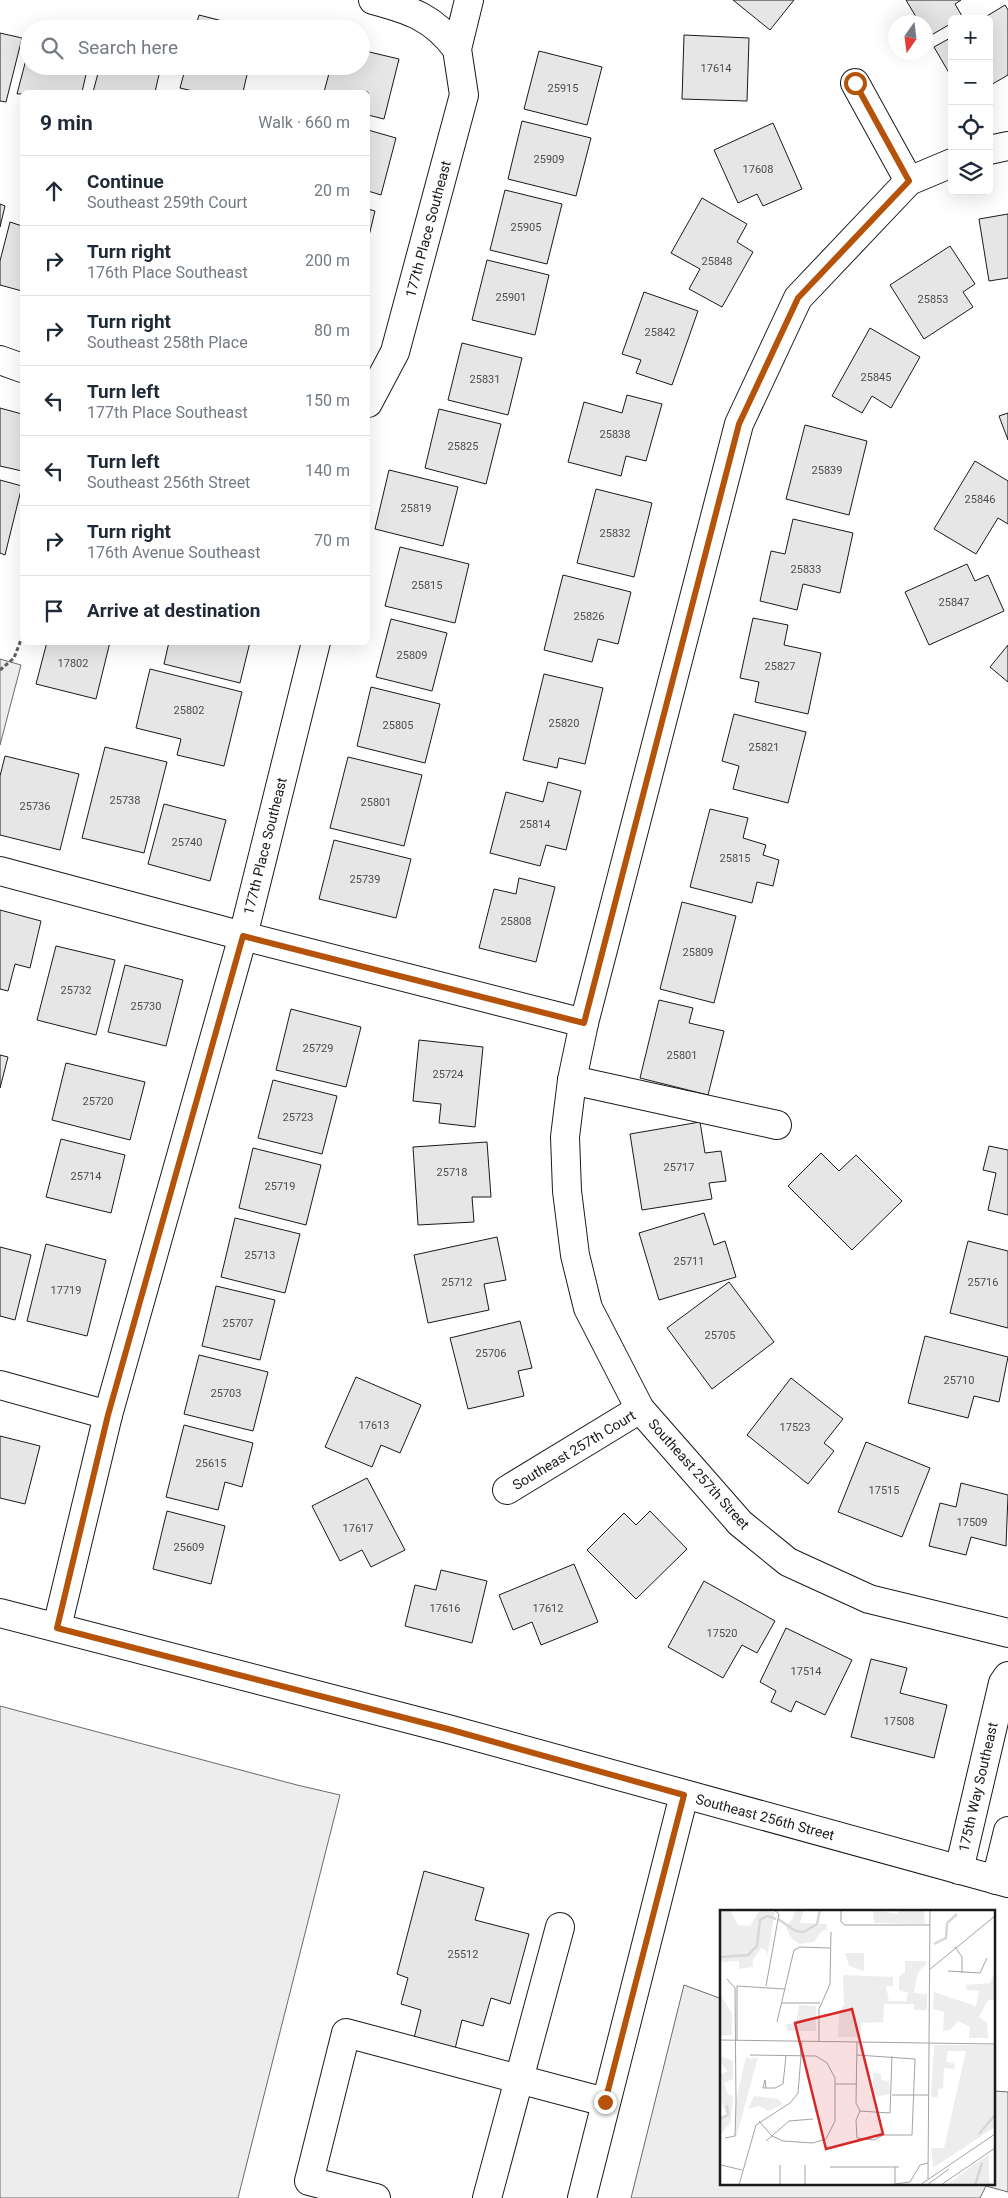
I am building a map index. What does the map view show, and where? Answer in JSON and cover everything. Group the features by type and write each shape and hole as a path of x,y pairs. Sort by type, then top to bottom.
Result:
{"street":[{"path":"373,0 419,14 444,32 457,49"},
{"path":"457,49 469,0"},
{"name":"177th Place Southeast","path":"370,399 395,352 464,95 457,49"},
{"path":"855,83 909,181 948,165"},
{"path":"993,149 1008,146"},
{"name":"Southeast 257th Street","path":"909,181 798,298 739,424 584,1023 572,1080 565,1137 567,1192 575,1255 588,1308 640,1409 740,1523 788,1562 869,1599 1008,1633"},
{"path":"0,360 20,367"},
{"name":"177th Place Southeast","path":"57,1628 108,1415 243,936 315,645"},
{"path":"0,871 243,936 584,1023"},
{"path":"572,1080 777,1125"},
{"path":"0,1385 108,1415"},
{"name":"Southeast 257th Court","path":"507,1490 640,1409"},
{"name":"Southeast 256th Street","path":"0,1613 448,1729 1002,1881"},
{"name":"175th Way Southeast","path":"959,1870 1003,1683 1008,1676"},
{"path":"582,2198 684,1795"},
{"path":"1002,1881 1008,1832"},
{"path":"487,2198 560,1927"},
{"path":"376,2198 309,2181 346,2033 605,2102"}],"path":[{"path":"0,670 14,658 20,642"}],"shaded area":[{"path":"0,659 21,665 0,745"},
{"path":"0,1706 340,1795 238,2198 0,2198"},
{"path":"684,1985 720,1998 720,2186 986,2186 980,2198 631,2198"},
{"path":"996,2091 1008,2092 1008,2192 986,2186 996,2186"}],"building":[{"path":"733,0 794,0 770,30"},
{"path":"906,0 961,0 955,4 961,15 948,15 948,25 933,34 933,15 915,15"},
{"path":"1005,5 1008,10 1008,75 993,84 993,15 989,15"},
{"path":"199,15 219,20 198,20"},
{"path":"0,33 20,38 20,46 6,102 0,101"},
{"path":"684,35 749,38 747,101 682,99"},
{"path":"948,39 948,71 934,47"},
{"path":"539,51 602,67 587,125 524,109"},
{"path":"370,52 399,59 384,119 370,116 370,90 325,90 329,75 370,75"},
{"path":"22,75 86,75 82,90 20,90 20,94 17,94"},
{"path":"98,75 159,75 155,90 94,90"},
{"path":"184,75 247,75 243,90 188,90 180,88"},
{"path":"522,121 591,138 576,196 508,179"},
{"path":"773,123 802,189 763,206 757,194 738,203 714,150"},
{"path":"370,131 396,138 381,195 370,192"},
{"path":"505,190 562,204 547,264 490,250"},
{"path":"702,198 747,224 737,242 753,252 722,307 689,289 700,269 671,253"},
{"path":"0,204 5,206 0,227"},
{"path":"370,210 375,211 370,232"},
{"path":"1008,214 1008,278 989,281 979,219"},
{"path":"10,222 20,225 20,290 0,285 0,261"},
{"path":"950,246 975,284 963,292 973,307 924,339 890,285"},
{"path":"487,260 549,275 535,335 472,320"},
{"path":"644,292 698,311 672,385 636,373 641,360 622,354"},
{"path":"870,328 920,357 891,408 872,396 862,413 832,396"},
{"path":"462,343 522,358 508,415 448,400"},
{"path":"627,395 662,404 646,461 626,456 621,476 568,462 584,402 622,413"},
{"path":"0,408 20,413 20,471 0,466"},
{"path":"439,409 501,424 486,484 425,468"},
{"path":"1008,413 1008,440 999,416"},
{"path":"805,425 867,441 849,515 786,499"},
{"path":"975,461 1008,481 1008,524 998,518 976,554 934,529"},
{"path":"389,470 458,487 443,546 375,529"},
{"path":"0,480 20,485 20,494 5,555 0,553"},
{"path":"596,489 652,503 634,577 577,563"},
{"path":"793,519 853,533 840,593 803,584 797,610 760,601 771,551 785,554"},
{"path":"400,547 469,564 455,623 385,606"},
{"path":"967,564 975,581 988,575 1004,611 929,645 905,592"},
{"path":"563,575 631,592 618,644 598,639 592,662 544,650"},
{"path":"753,618 788,625 784,645 821,653 808,714 755,702 759,682 740,678"},
{"path":"391,619 447,633 432,691 376,677"},
{"path":"46,645 109,645 96,699 36,684"},
{"path":"168,645 249,645 240,683 164,664"},
{"path":"1008,645 1008,682 990,667"},
{"path":"150,669 242,692 224,766 177,755 181,739 136,728"},
{"path":"544,674 603,688 585,764 559,758 557,768 523,760"},
{"path":"371,687 440,704 425,763 357,746"},
{"path":"734,714 806,732 788,803 733,789 739,766 722,761"},
{"path":"105,747 167,762 144,853 82,838"},
{"path":"5,756 79,774 60,850 0,835 0,776"},
{"path":"348,757 422,775 404,846 330,828"},
{"path":"548,782 581,791 566,850 546,845 540,866 490,853 506,792 543,802"},
{"path":"164,804 226,820 210,881 148,864"},
{"path":"710,809 748,818 743,838 766,845 763,855 779,860 773,886 757,882 752,903 690,887"},
{"path":"334,840 411,859 396,918 319,899"},
{"path":"519,878 555,887 536,962 479,948 494,889 516,894"},
{"path":"682,902 736,916 714,1003 660,989"},
{"path":"0,910 41,921 30,968 15,964 8,991 0,989"},
{"path":"56,946 115,960 96,1035 37,1020"},
{"path":"125,965 183,980 166,1046 108,1032"},
{"path":"659,1000 693,1008 689,1023 724,1031 708,1095 640,1078"},
{"path":"291,1009 361,1027 346,1087 276,1070"},
{"path":"419,1040 483,1047 475,1127 439,1123 441,1104 413,1101"},
{"path":"0,1055 8,1057 0,1088"},
{"path":"66,1063 145,1082 130,1140 52,1120"},
{"path":"273,1080 337,1096 322,1154 258,1138"},
{"path":"700,1122 705,1153 721,1151 726,1181 709,1183 712,1199 642,1210 630,1134"},
{"path":"61,1139 125,1155 111,1213 46,1197"},
{"path":"487,1142 491,1197 472,1197 474,1222 418,1225 413,1147"},
{"path":"989,1146 1008,1150 1008,1215 988,1210 996,1173 983,1170"},
{"path":"253,1148 321,1165 306,1225 239,1208"},
{"path":"821,1153 839,1171 856,1155 902,1201 852,1250 788,1186"},
{"path":"704,1213 714,1245 725,1241 736,1277 659,1300 639,1233"},
{"path":"235,1218 300,1234 285,1293 221,1277"},
{"path":"497,1237 506,1280 484,1284 489,1310 428,1323 414,1255"},
{"path":"968,1241 1008,1251 1008,1328 950,1313"},
{"path":"46,1244 106,1260 87,1336 27,1321"},
{"path":"0,1247 31,1255 15,1320 0,1316"},
{"path":"729,1282 774,1342 712,1389 667,1328"},
{"path":"216,1286 275,1300 260,1360 202,1346"},
{"path":"520,1321 532,1368 518,1371 524,1396 468,1409 450,1338"},
{"path":"925,1336 1008,1357 999,1402 974,1396 968,1418 908,1403"},
{"path":"199,1355 268,1372 253,1431 184,1414"},
{"path":"356,1377 421,1405 400,1453 381,1445 372,1467 325,1447"},
{"path":"791,1378 843,1419 824,1443 834,1451 808,1484 747,1435"},
{"path":"184,1425 253,1443 242,1487 225,1482 218,1510 166,1497"},
{"path":"0,1436 40,1446 25,1504 0,1498"},
{"path":"866,1442 930,1468 902,1537 838,1512"},
{"path":"367,1478 405,1550 371,1567 362,1550 340,1561 312,1506"},
{"path":"961,1483 1008,1495 1006,1546 971,1537 966,1555 929,1546 940,1503 956,1507"},
{"path":"167,1511 225,1526 211,1584 153,1569"},
{"path":"650,1511 687,1549 636,1599 587,1550 624,1513 636,1525"},
{"path":"574,1564 598,1622 541,1645 532,1622 513,1630 499,1595"},
{"path":"441,1570 487,1581 472,1643 405,1626 415,1585 436,1590"},
{"path":"704,1581 775,1621 757,1653 742,1645 723,1678 668,1647"},
{"path":"786,1628 852,1660 825,1715 796,1701 791,1712 771,1702 776,1691 760,1682"},
{"path":"871,1659 907,1668 900,1693 947,1705 934,1758 851,1737"},
{"path":"424,1871 484,1888 475,1920 529,1934 510,2004 491,1998 483,2026 462,2020 455,2049 414,2038 421,2010 401,2004 408,1978 397,1974"}],"route":[{"path":"605,2102 684,1795 448,1729 57,1628 108,1415 243,936 584,1023 739,424 798,298 909,181 855,83"}]}
